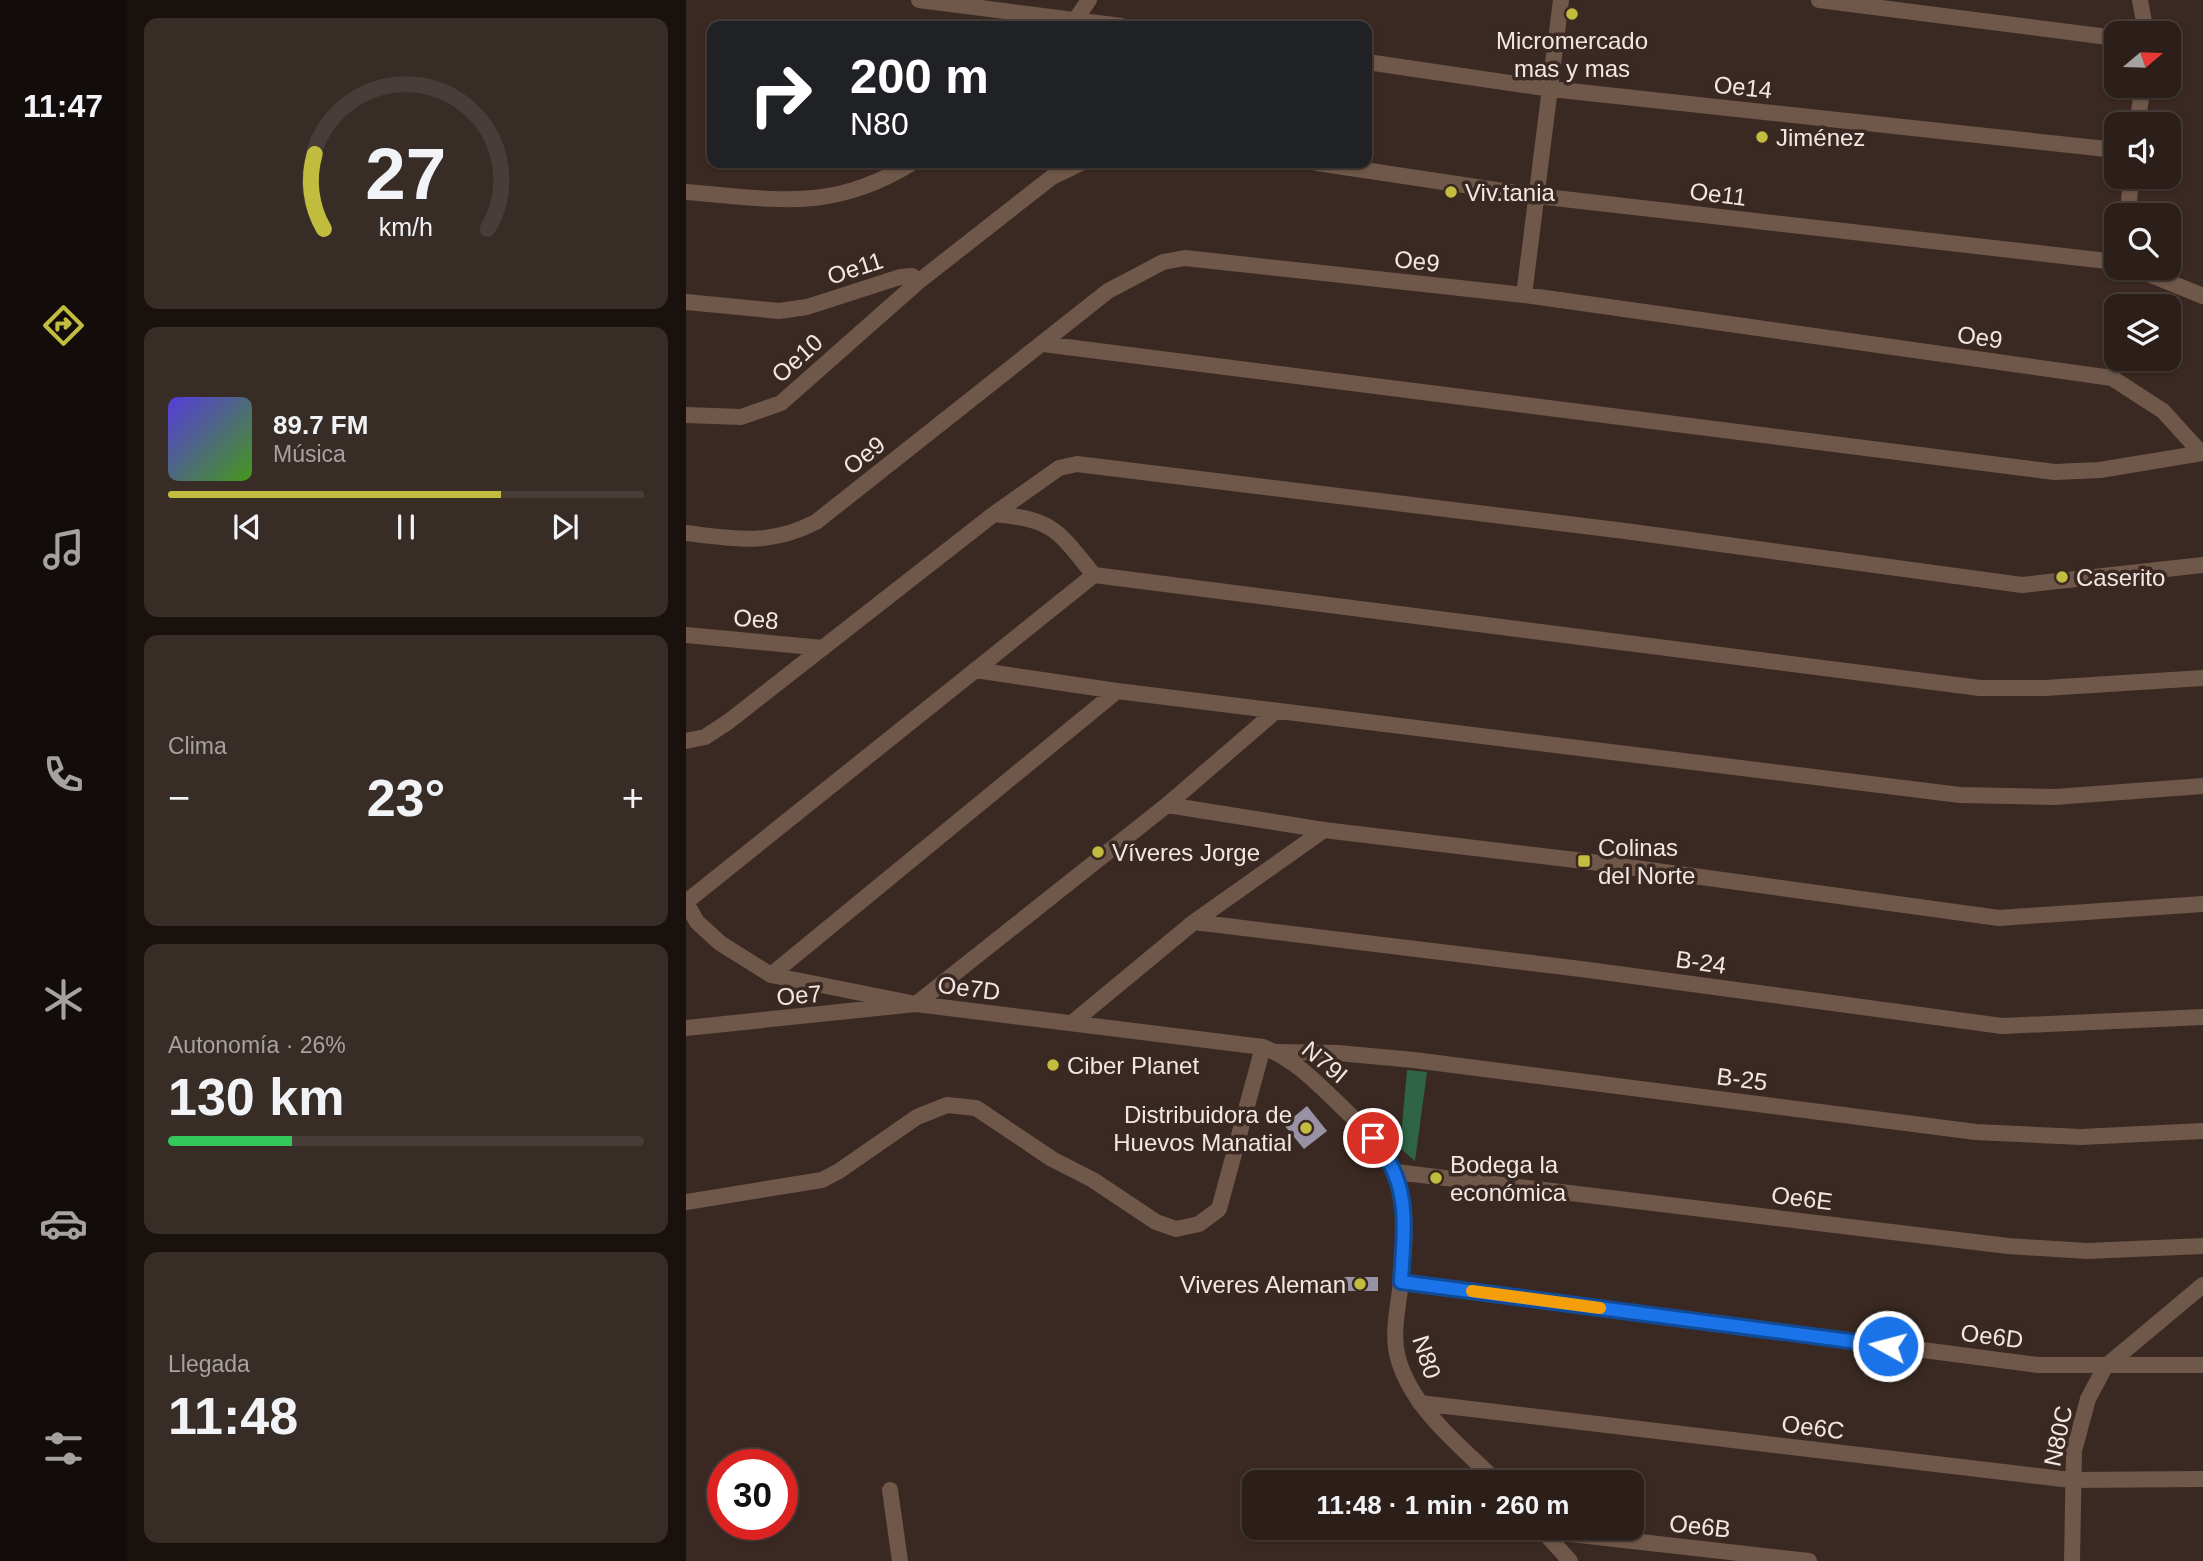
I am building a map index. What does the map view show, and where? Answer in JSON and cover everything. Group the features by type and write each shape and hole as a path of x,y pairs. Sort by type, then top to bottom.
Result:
{"street":[{"path":"919,0 1061,21"},
{"path":"1075,21 1089,0"},
{"path":"1524,295 1561,0"},
{"path":"1819,0 2104,36"},
{"path":"2140,0 2144,21"},
{"name":"Oe14","path":"1372,63 1551,89 2104,149"},
{"path":"686,192 788,200 830,198 903,168"},
{"name":"Oe11","path":"686,302 779,311 838,298 900,277 912,276 918,282 1052,177 1071,168"},
{"name":"Oe11","path":"1350,168 1537,196 2104,261"},
{"name":"Oe9","path":"686,533 751,540 774,539 816,522 1108,290 1163,262 1185,258 1524,295 2112,379 2163,411 2202,453"},
{"path":"2164,280 2203,296"},
{"name":"Oe10","path":"686,415 741,417 781,403 918,282"},
{"path":"1042,344 2055,472 2100,470 2202,453"},
{"path":"686,741 705,737 728,722 995,514 1059,468 1077,464 1625,531 2022,585 2203,565"},
{"path":"995,514 1042,521 1069,545 1094,575 1980,688 2045,688 2203,678"},
{"path":"686,902 1094,575"},
{"name":"Oe8","path":"686,635 823,648"},
{"path":"975,670 1117,691 1960,795 2054,797 2203,786"},
{"path":"771,975 1117,691"},
{"path":"916,1004 1167,806 1276,711"},
{"path":"1167,806 1324,830 1584,861 1999,918 2203,904"},
{"path":"1072,1023 1194,922 1324,830"},
{"name":"Oe7D","path":"686,902 697,922 720,943 771,975 916,1004 1270,1050"},
{"name":"B-24","path":"1194,922 1581,969 2002,1026 2203,1017"},
{"name":"Oe7","path":"686,1028 916,1004"},
{"path":"686,1202 822,1180 917,1117 947,1105 976,1108 1156,1222 1176,1229 1199,1224 1219,1209 1270,1050"},
{"name":"B-25","path":"1270,1050 1414,1060 1976,1132 2081,1137 2203,1131"},
{"name":"N79I","path":"1270,1050 1292,1062 1364,1127 1396,1172"},
{"name":"Oe6E","path":"1396,1172 2008,1246 2087,1251 2203,1246"},
{"name":"N80","path":"1396,1172 1404,1213 1401,1282 1395,1334 1398,1357 1420,1403 1484,1470"},
{"name":"Oe6D","path":"1401,1282 2038,1365 2203,1365"},
{"name":"N80C","path":"2072,1561 2071,1480 2080,1422 2105,1367 2203,1285"},
{"name":"Oe6C","path":"1420,1403 2071,1480 2203,1479"},
{"path":"890,1490 900,1561"},
{"path":"1551,1540 1570,1561"},
{"name":"Oe6B","path":"1628,1540 1809,1561"}],"green space":[{"path":"1407,1070 1427,1072 1415,1161 1400,1148"}],"building":[{"name":"Distribuidora de Huevos Manatial","path":"1307,1106 1327,1131 1304,1149 1284,1125"},
{"name":"Viveres Aleman","path":"1341,1277 1378,1277 1378,1291 1341,1291"}],"slow traffic":[{"path":"1472,1291 1600,1308"}],"place":[{"name":"Micromercado mas y mas","path":"1572,14"},
{"name":"Jiménez","path":"1762,137"},
{"name":"Viv.tania","path":"1451,192"},
{"name":"Caserito","path":"2062,577"},
{"name":"Víveres Jorge","path":"1098,852"},
{"name":"Colinas del Norte","path":"1584,861"},
{"name":"Ciber Planet","path":"1053,1065"},
{"name":"Distribuidora de Huevos Manatial","path":"1306,1128"},
{"name":"Bodega la económica","path":"1436,1178"},
{"name":"Viveres Aleman","path":"1360,1284"}],"route":[{"path":"1373,1138 1396,1172 1402,1191 1404,1213 1401,1282 1888,1346"}]}
